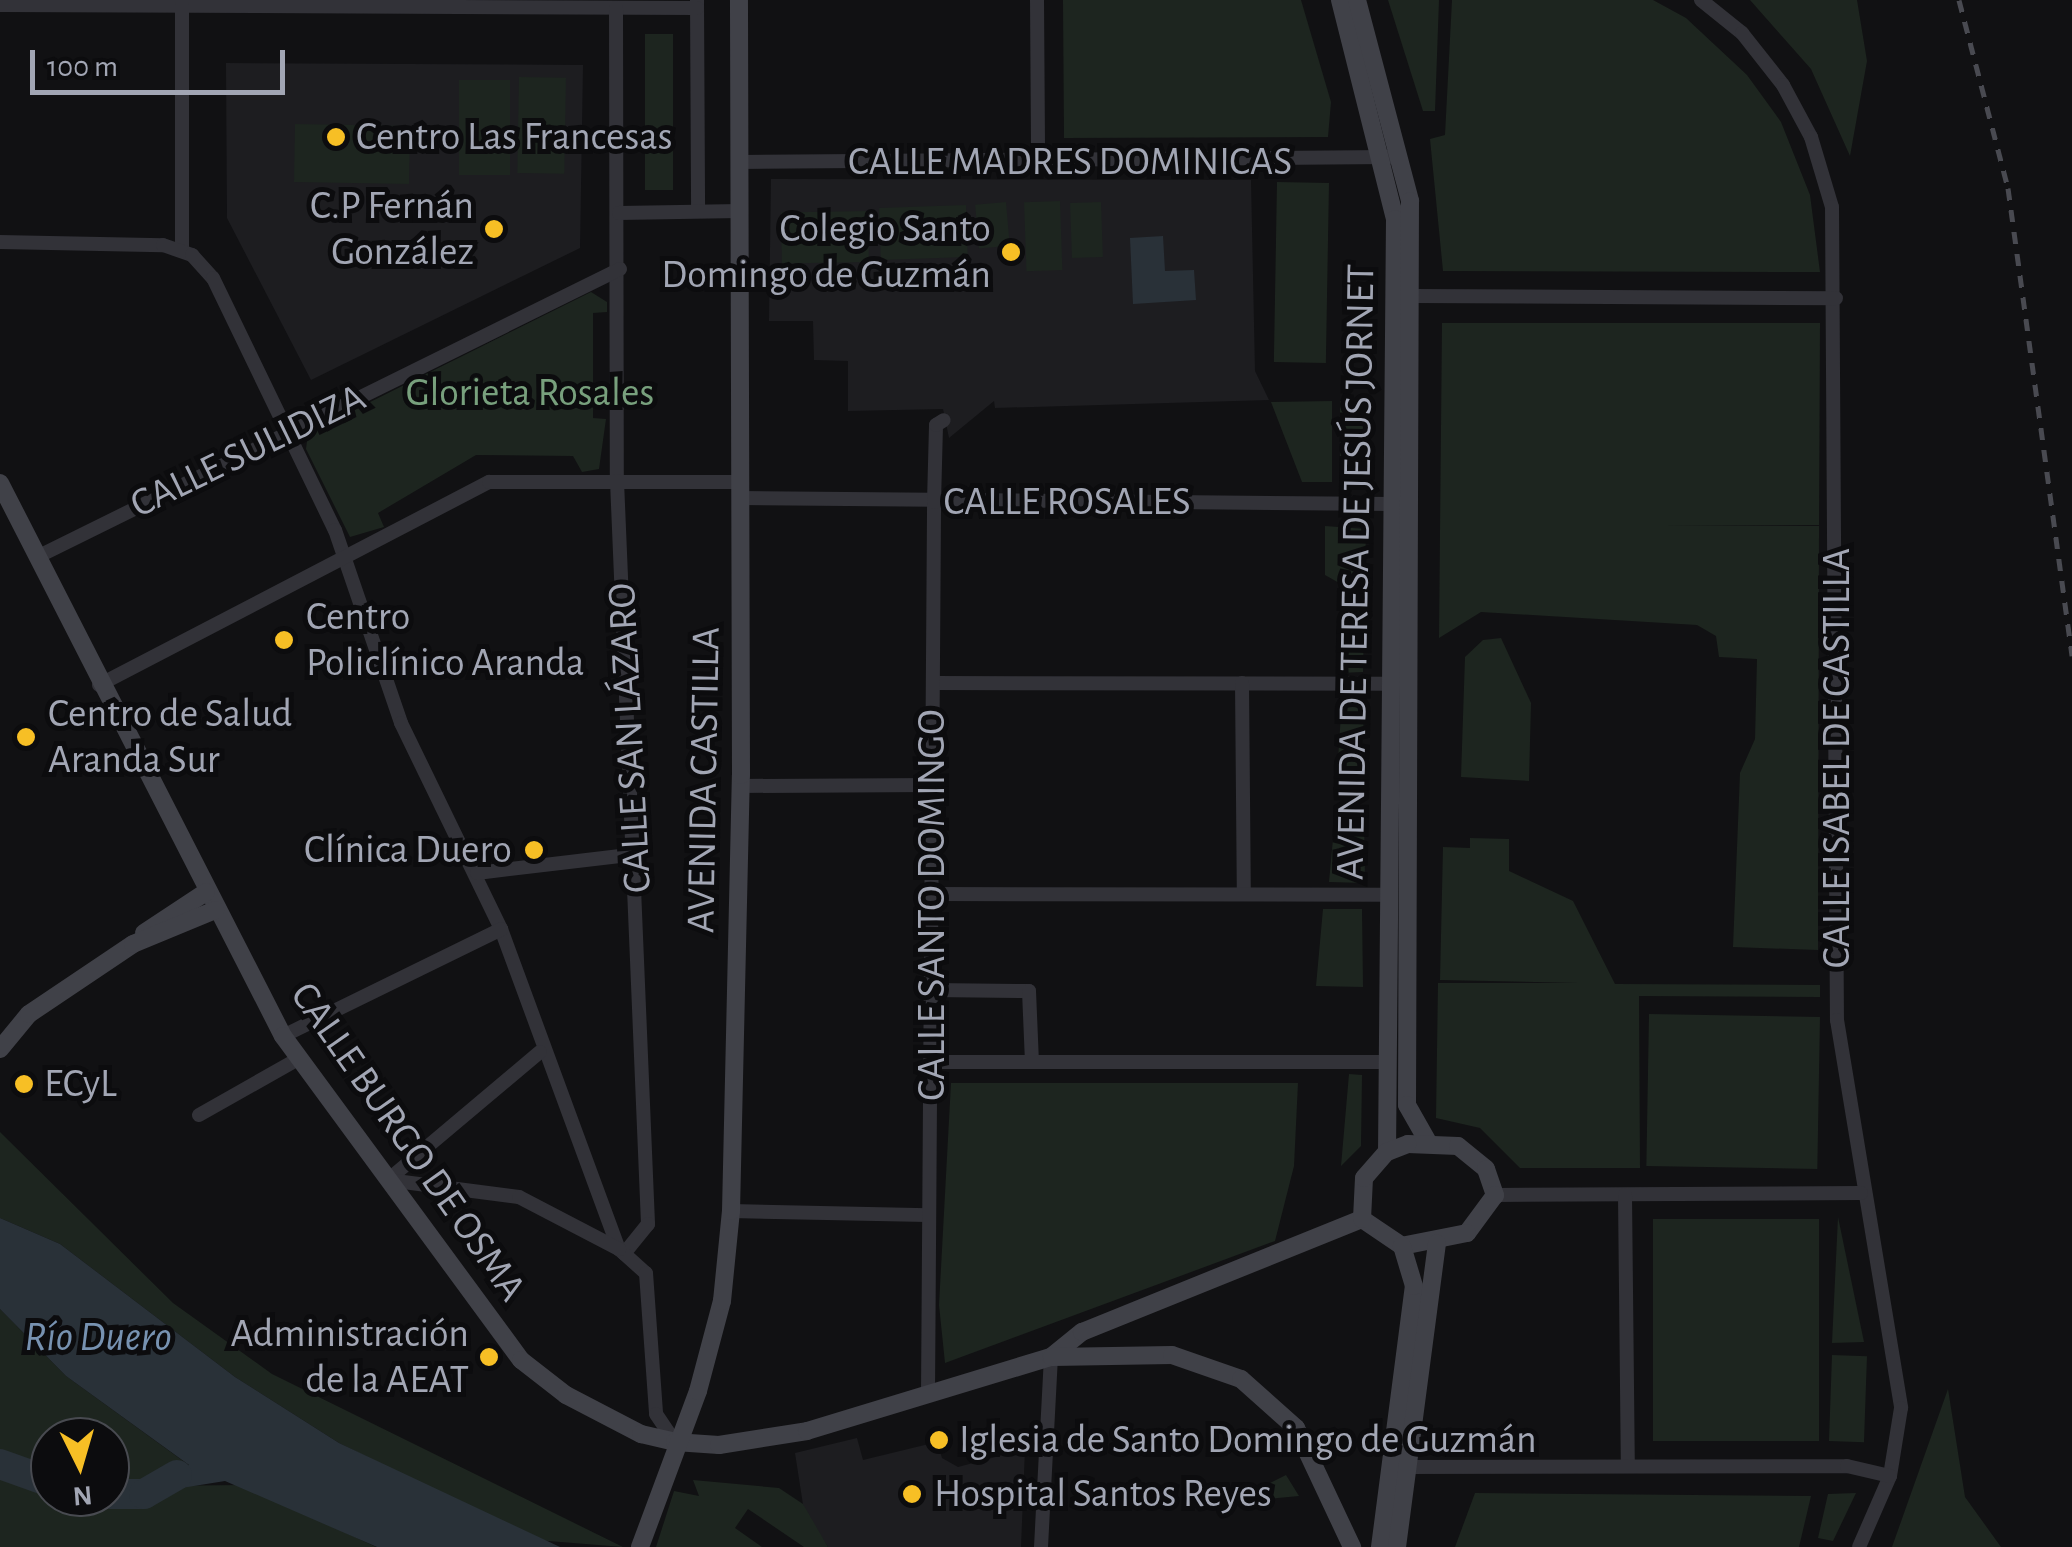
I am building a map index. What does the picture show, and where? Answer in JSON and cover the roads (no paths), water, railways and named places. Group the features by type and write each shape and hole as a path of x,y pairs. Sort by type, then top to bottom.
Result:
{"street":[{"name":"AVENIDA CASTILLA","path":"640,1547 722,1300 731,1210 740,786 740,0"},
{"path":"1037,0 1038,162"},
{"name":"AVENIDA DE TERESA DE JESÚS JORNET","path":"1340,0 1392,155 1395,219 1387,1152"},
{"name":"AVENIDA DE TERESA DE JESÚS JORNET","path":"1357,0 1392,155 1413,296 1408,1105 1428,1142"},
{"name":"CALLE ISABEL DE CASTILLA","path":"1701,0 1742,33 1812,138 1832,207 1836,298 1840,1067 1900,1385 1890,1476 1859,1547"},
{"path":"0,5 384,2 616,8 697,4 698,211"},
{"path":"182,4 182,250"},
{"name":"CALLE SAN LÁZARO","path":"616,8 620,269 617,481 637,854 648,1224 621,1252"},
{"name":"CALLE MADRES DOMINICAS","path":"740,162 1038,162 1392,155"},
{"path":"619,213 740,211"},
{"path":"0,233 32,240"},
{"path":"0,242 32,240 182,250 213,278 290,428 346,561 401,723 501,929 540,1052 621,1252"},
{"name":"CALLE SULIDIZA","path":"39,556 290,428 620,269"},
{"path":"1413,296 1836,298"},
{"name":"CALLE SANTO DOMINGO","path":"928,1394 934,502 936,425 944,420"},
{"name":"CALLE ROSALES","path":"99,685 346,561 488,482 617,481 934,502 1394,504"},
{"name":"CALLE BURGO DE OSMA","path":"0,484 39,556 99,685 283,1036 521,1360 566,1395 641,1434 675,1442 719,1445 807,1432 1051,1357"},
{"path":"933,682 1392,684"},
{"path":"1242,683 1244,893"},
{"path":"740,786 933,785"},
{"path":"477,873 637,854"},
{"path":"932,894 1387,895"},
{"path":"0,1049 29,1014 132,944 211,901"},
{"path":"283,1036 501,929"},
{"path":"932,990 1029,991 1032,1062"},
{"path":"388,1180 540,1052"},
{"path":"200,1115 298,1058"},
{"path":"931,1062 1388,1062"},
{"path":"1428,1142 1474,1155 1494,1195 1474,1228 1437,1244 1402,1246 1362,1219 1358,1191 1387,1152 1428,1142"},
{"path":"388,1180 519,1197 621,1252 646,1274 656,1414 675,1442"},
{"path":"1494,1195 1861,1193"},
{"path":"1625,1196 1628,1466"},
{"path":"731,1210 928,1216"},
{"path":"1040,1547 1051,1357 1082,1332 1362,1219"},
{"path":"1397,1547 1402,1466 1437,1244"},
{"path":"1380,1547 1414,1286 1402,1246"},
{"path":"1051,1357 1172,1355 1240,1379 1296,1428 1352,1547"},
{"path":"1402,1466 1848,1466 1890,1476"}],"water":[{"path":"1163,236 1165,271 1194,270 1196,300 1133,304 1130,238"},
{"name":"Río Duero","path":"0,1218 60,1244 235,1377 339,1443 560,1547 377,1547 225,1481 144,1494 189,1465 130,1422 130,1417 123,1417 66,1376 0,1309"}],"waterway":[{"path":"0,1464 30,1475"},
{"path":"130,1494 144,1494 177,1475"}],"railway":[{"path":"1959,0 2008,188 2072,656"}],"place":[{"name":"Centro Las Francesas","path":"336,137"},
{"name":"C.P Fernán González","path":"494,229"},
{"name":"Colegio Santo Domingo de Guzmán","path":"1011,252"},
{"name":"Centro Policlínico Aranda","path":"284,640"},
{"name":"Centro de Salud Aranda Sur","path":"26,737"},
{"name":"Clínica Duero","path":"534,850"},
{"name":"ECyL","path":"24,1084"},
{"name":"Administración de la AEAT","path":"489,1357"},
{"name":"Iglesia de Santo Domingo de Guzmán","path":"939,1440"},
{"name":"Hospital Santos Reyes","path":"912,1494"}],"park label":[{"name":"Glorieta Rosales","path":"530,393"}]}
